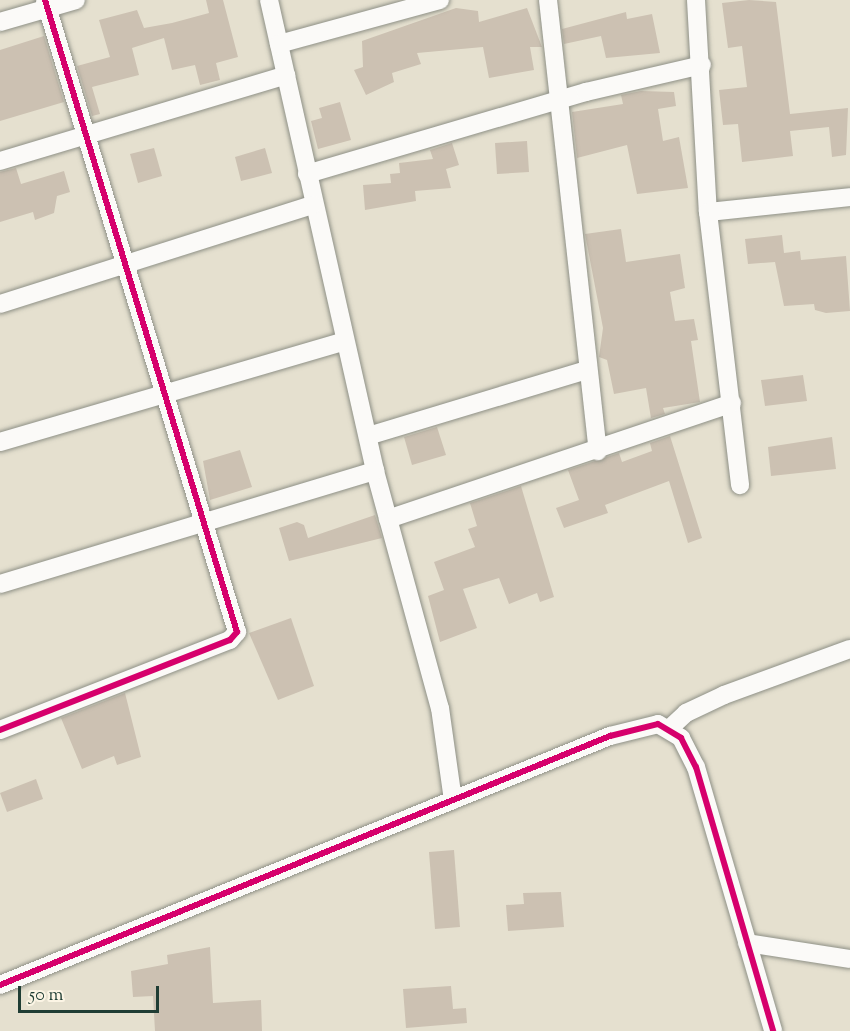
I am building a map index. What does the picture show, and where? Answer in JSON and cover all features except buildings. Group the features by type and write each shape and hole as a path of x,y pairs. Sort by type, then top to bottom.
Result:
{"street":[{"path":"0,22 46,4 76,0"},
{"path":"269,0 313,205 375,471 440,708 453,800"},
{"path":"279,44 440,0"},
{"path":"548,0 586,370 598,451"},
{"path":"696,0 702,65 708,212 740,485"},
{"path":"0,730 234,637 83,137 46,4"},
{"path":"307,174 560,100 702,65"},
{"path":"0,161 286,75"},
{"path":"708,212 850,197"},
{"path":"0,304 123,268 313,205"},
{"path":"0,442 345,341"},
{"path":"368,436 586,370"},
{"path":"388,519 598,451 732,404"},
{"path":"0,584 375,471"},
{"path":"670,728 686,713 724,695 850,649"},
{"path":"0,985 626,730 651,724 670,728 696,767 773,1031"},
{"path":"747,943 850,959"}],"cycle path":[{"path":"0,730 230,640 237,632 45,0"},
{"path":"0,985 610,736 658,724 681,738 696,767 773,1031"}]}
